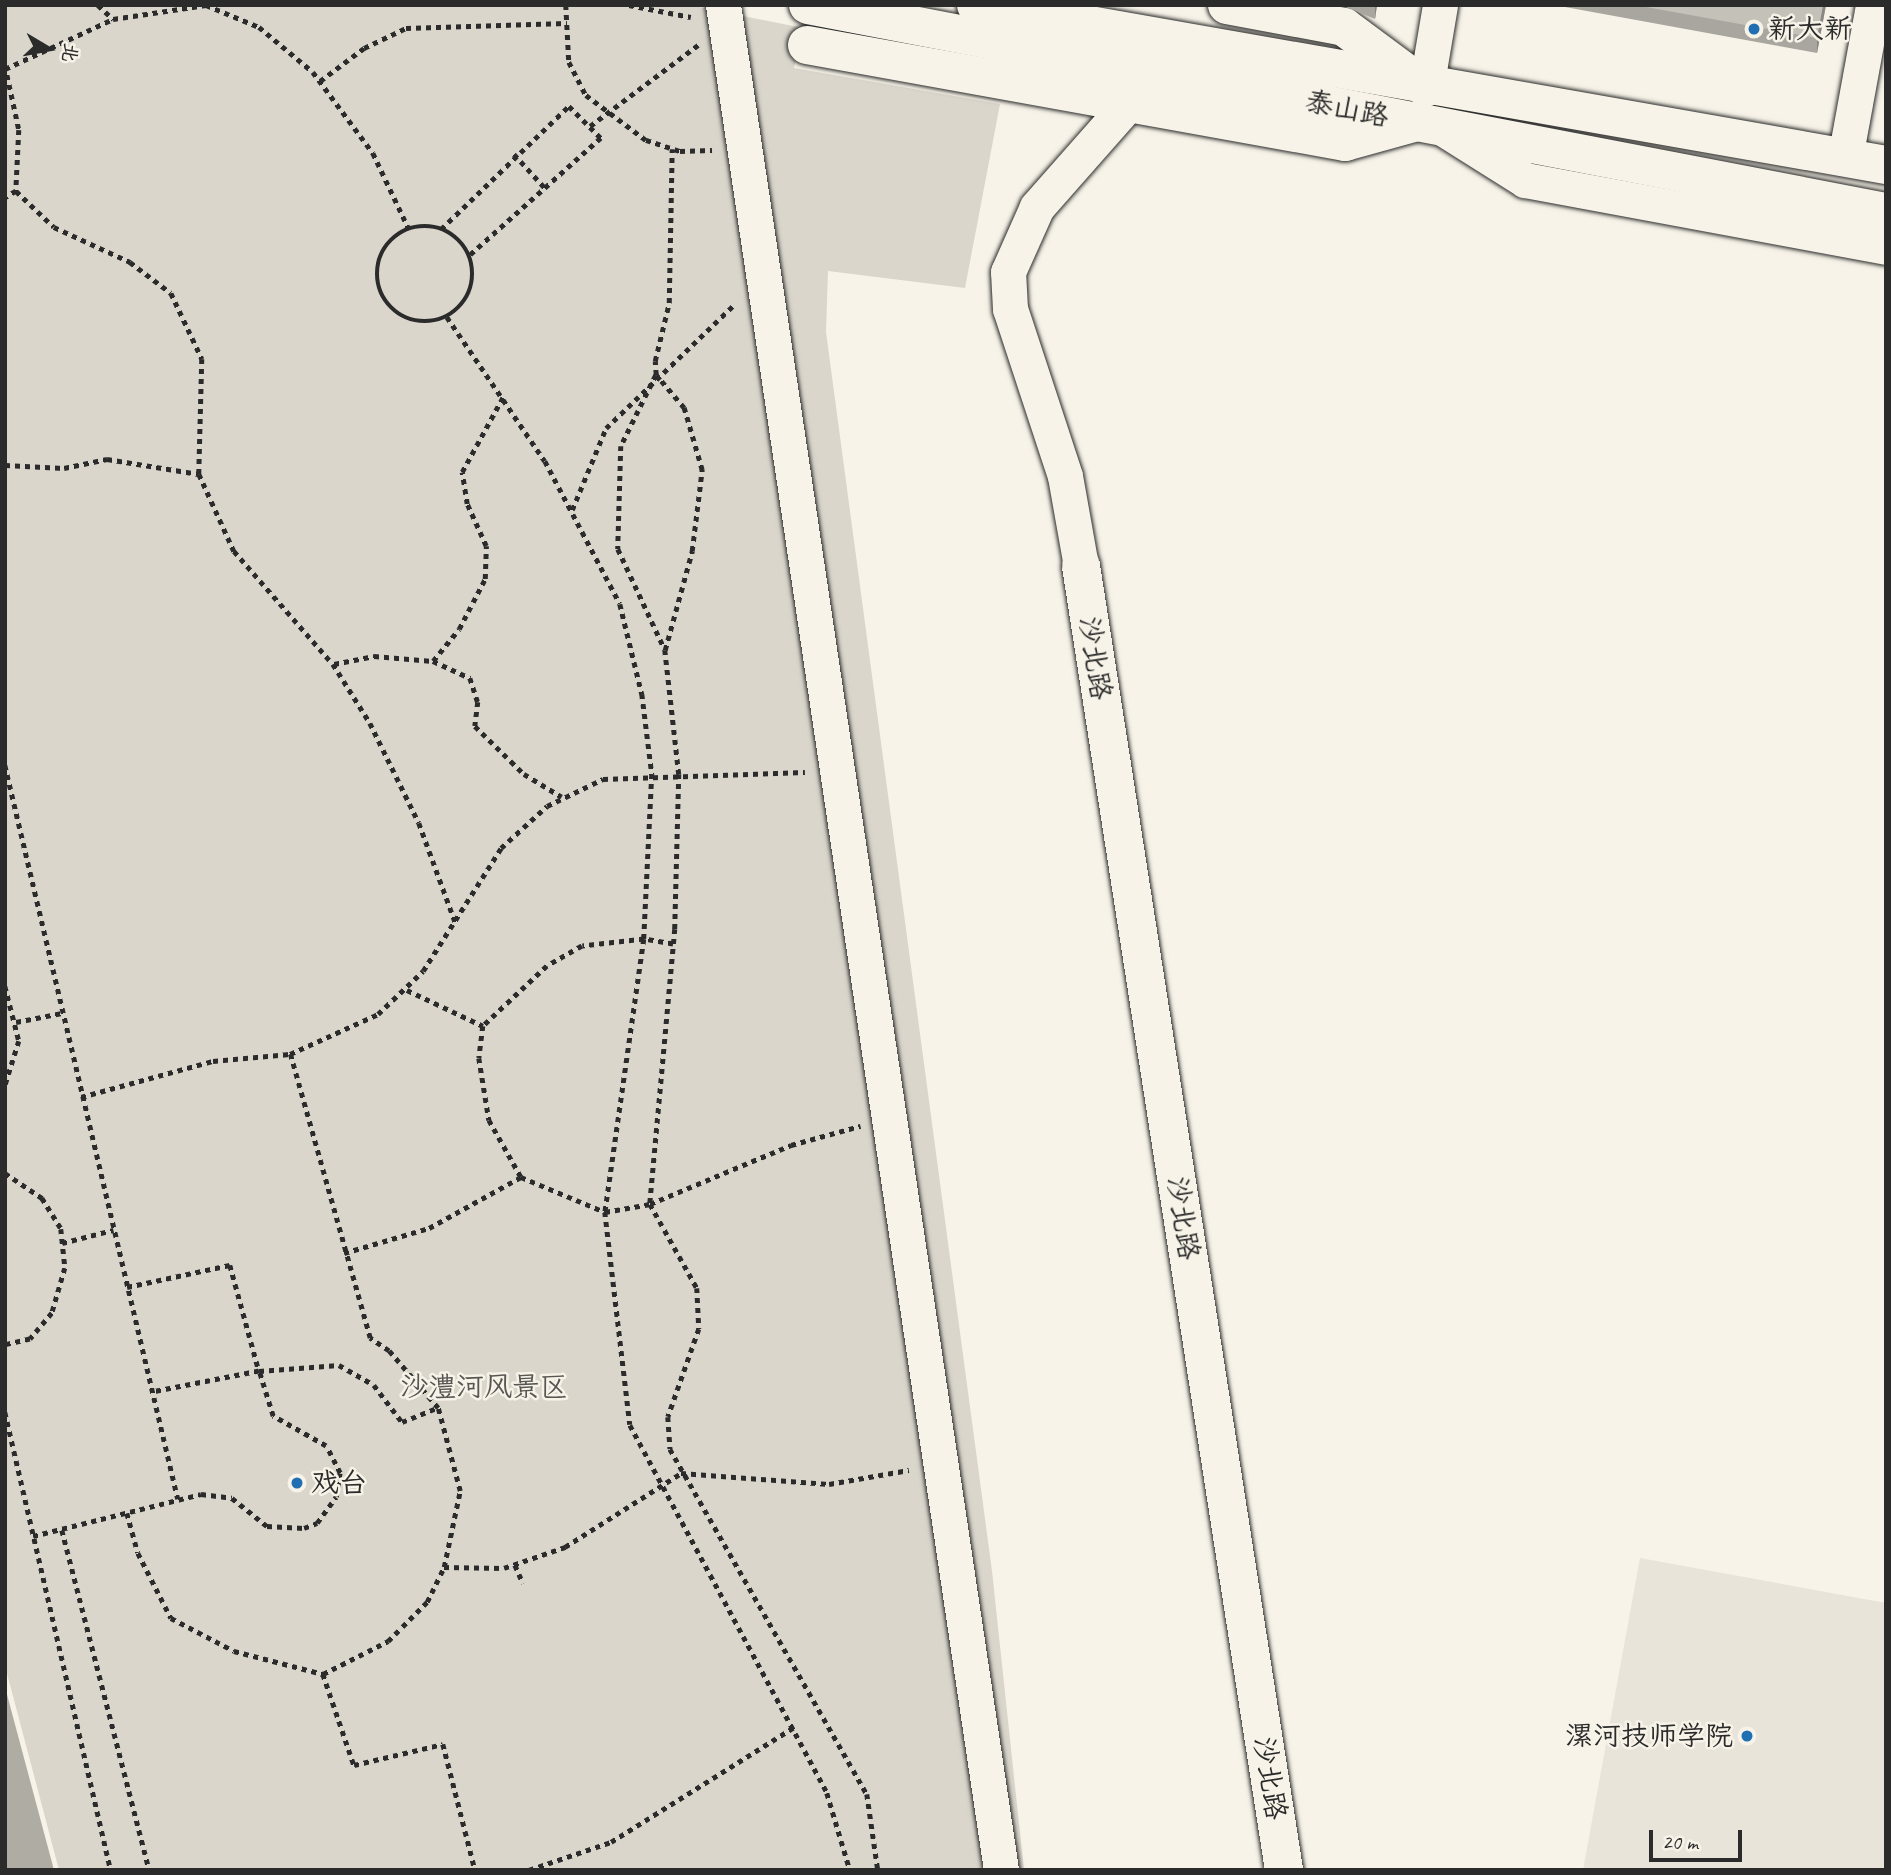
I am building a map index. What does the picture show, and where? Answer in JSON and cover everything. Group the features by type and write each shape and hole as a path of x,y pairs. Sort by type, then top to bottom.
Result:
{"street":[{"name":"泰山路","path":"808,5 1428,112 1845,158 1886,165"},
{"name":"泰山路","path":"976,5 1885,221"},
{"path":"1428,112 1440,5"},
{"path":"1845,158 1873,5"},
{"path":"1233,6 1344,27 1428,112"},
{"path":"725,14 1001,1870"},
{"path":"807,45 1127,105 1345,142 1428,112"},
{"path":"1081,566 1065,476 1010,309 1008,272 1037,207 1127,105"},
{"name":"沙北路","path":"1081,566 1284,1870"}],"path":[{"path":"98,5 113,19"},
{"path":"409,229 373,153 320,82 260,27 206,5 113,19 6,67 19,131 16,191 54,227 130,262 171,293 202,359 199,474 234,551 333,664 419,823 456,924"},
{"path":"566,5 569,62 586,95 606,114 672,149 746,147"},
{"path":"629,5 725,14"},
{"path":"590,126 725,14"},
{"path":"320,82 364,48 406,28 567,23"},
{"path":"441,229 514,154 569,106 601,138 470,256"},
{"path":"672,149 669,303 656,375 621,446 618,549 665,650 679,774 673,944 650,1204 697,1288 699,1329 668,1417 670,1449 681,1473 867,1794 878,1870"},
{"path":"514,154 545,188"},
{"path":"5,198 16,191"},
{"path":"409,229 441,229 470,256 472,284 447,317 406,318 378,286 380,258 409,229"},
{"path":"572,511 606,428 656,375 764,278"},
{"path":"447,317 503,397 572,511 620,604 652,774 644,939 605,1212 612,1317 630,1425 658,1482 794,1727 827,1793 850,1870"},
{"path":"656,375 684,408 702,470 692,551 665,650"},
{"path":"433,661 485,579 486,547 467,503 462,472 503,397"},
{"path":"5,465 64,468 107,459 199,474"},
{"path":"333,664 374,656 433,661 471,678 478,702 475,726 524,774 563,798"},
{"path":"5,765 8,790 178,1499"},
{"path":"81,1097 213,1061 290,1054 378,1014 407,990 456,924 501,848 563,798 603,779 652,774 839,770"},
{"path":"673,944 644,939 582,946 547,966 483,1026 479,1058 489,1120 521,1177 605,1212 650,1204 791,1145 890,1118"},
{"path":"5,986 19,1041 5,1086"},
{"path":"407,990 483,1026"},
{"path":"16,1023 62,1013"},
{"path":"127,1513 138,1553 171,1618 234,1651 323,1674 388,1642 426,1602 444,1567 460,1491 438,1408 389,1351 370,1338 344,1254 290,1054"},
{"path":"5,1173 42,1198 62,1243 65,1268 52,1313 30,1339 5,1345"},
{"path":"344,1254 429,1228 521,1177"},
{"path":"62,1243 113,1230"},
{"path":"33,1536 178,1499 232,1498 267,1526 304,1528 317,1523 336,1497 340,1473 326,1446 273,1416 230,1265 127,1287"},
{"path":"152,1392 259,1371 340,1365 374,1385 402,1422 438,1408"},
{"path":"5,1412 111,1870"},
{"path":"444,1567 515,1564 565,1547 658,1482 681,1473 829,1484 941,1465"},
{"path":"62,1530 149,1870"},
{"path":"515,1564 523,1583"},
{"path":"323,1674 354,1765 443,1744 475,1870"},
{"path":"529,1870 611,1842 794,1727"}],"shaded area":[{"name":"漯河技师学院","path":"1640,1558 1886,1603 1886,1870 1583,1870"},
{"path":"5,1687 54,1870 5,1870"}],"green space":[{"name":"沙澧河风景区","path":"5,5 689,5 803,28 794,68 1000,104 965,288 828,271 826,332 992,1571 1024,1870 59,1870 5,1666"}],"building":[{"path":"1635,5 1823,5 1817,38"}],"place":[{"name":"新大新","path":"1754,29"},
{"name":"戏台","path":"297,1483"},
{"name":"漯河技师学院","path":"1747,1736"}]}
